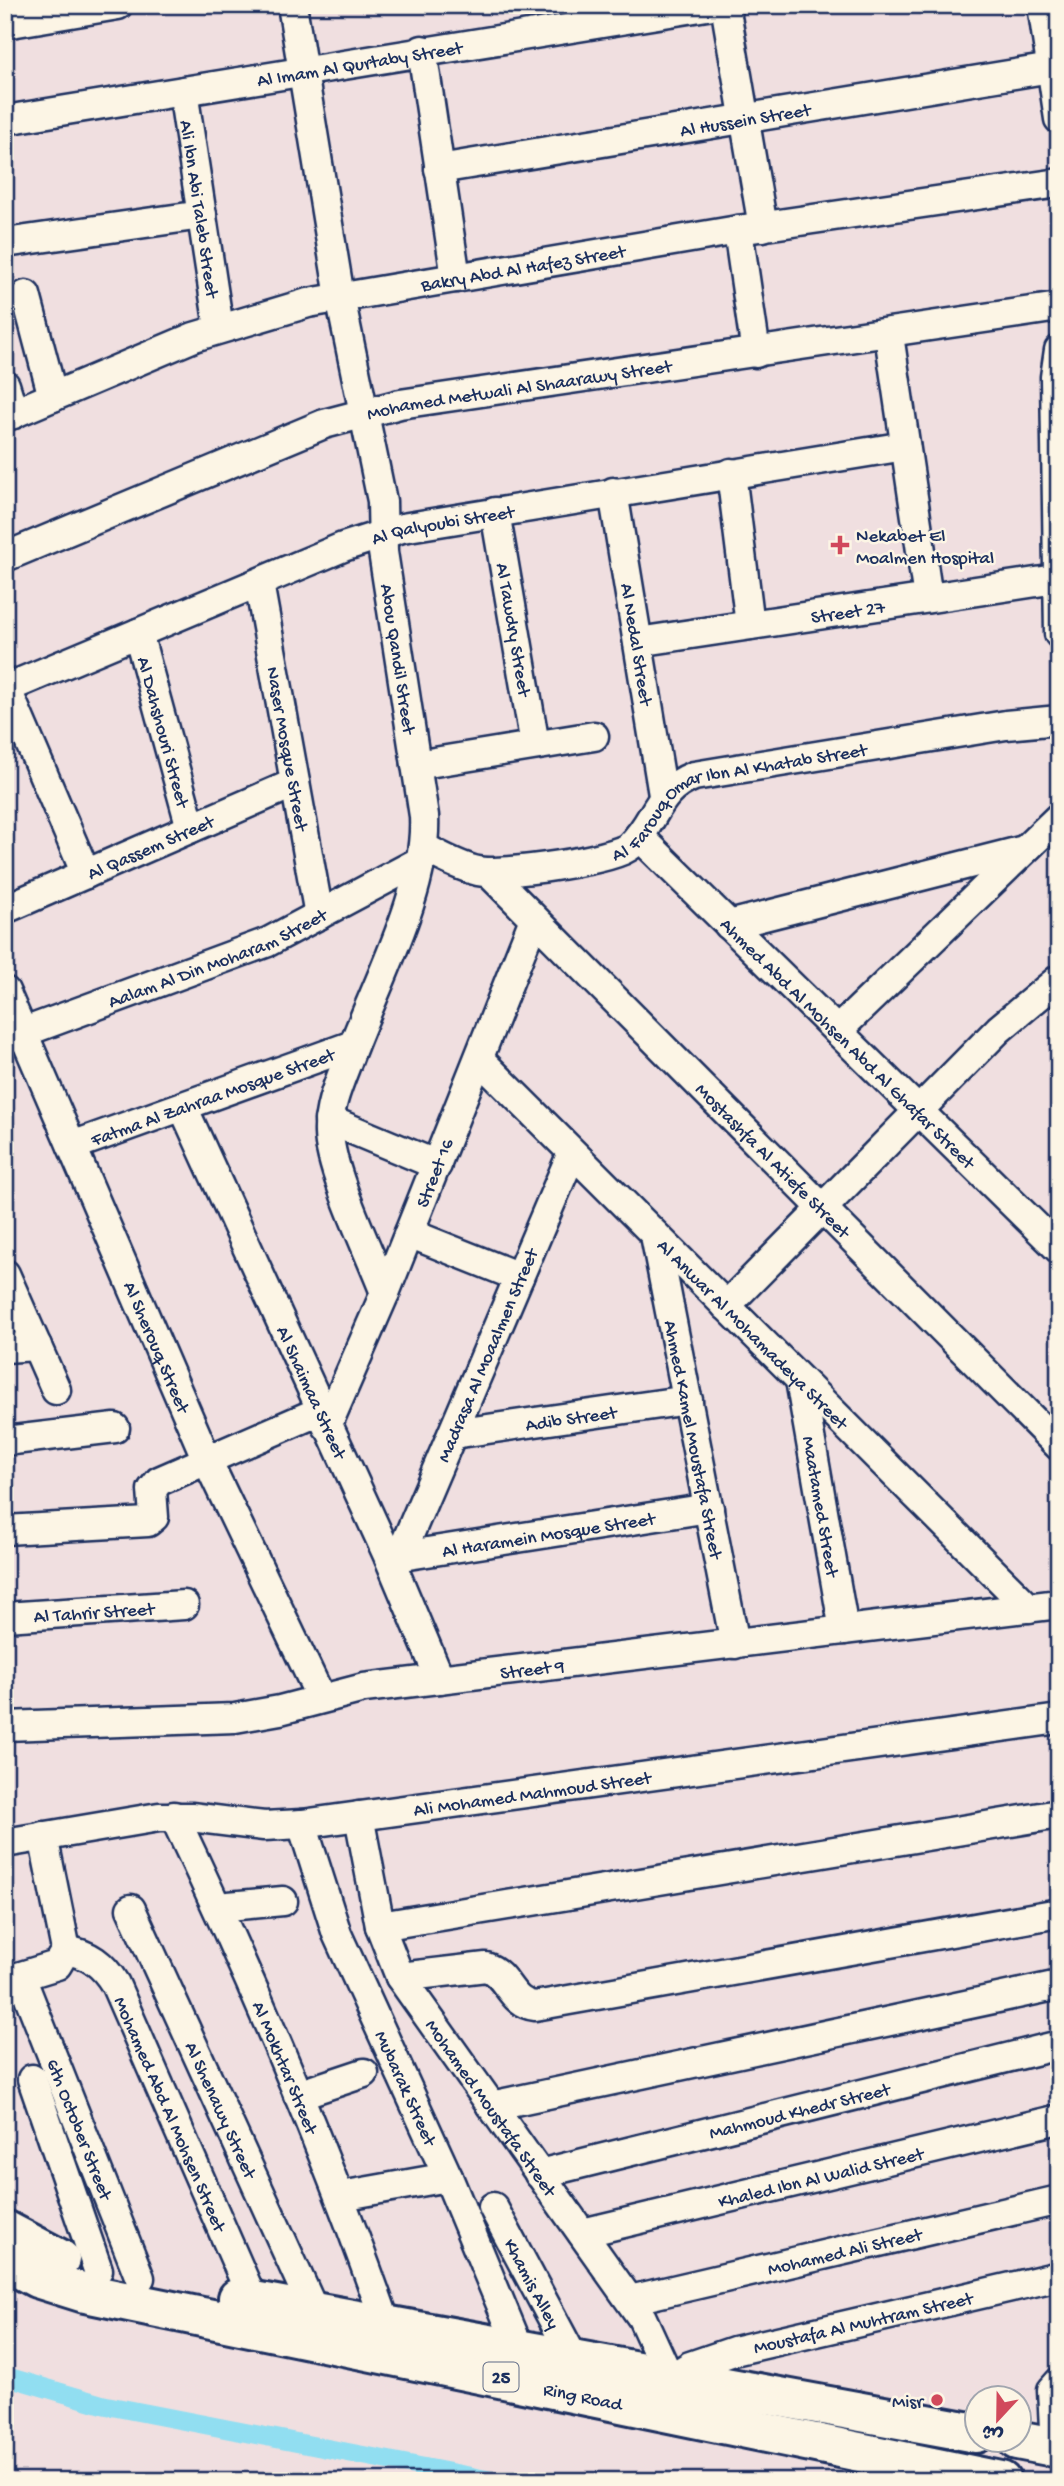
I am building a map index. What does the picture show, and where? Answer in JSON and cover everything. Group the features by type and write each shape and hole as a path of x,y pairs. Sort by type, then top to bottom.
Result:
{"highway":[{"name":"Ring Road","path":"5,2230 47,2255 98,2270 386,2324 446,2351 519,2348 962,2430"},
{"name":"Ring Road","path":"5,2261 37,2278 85,2293 446,2351 1001,2481"},
{"path":"1032,2444 1057,2448"}],"street":[{"path":"5,24 118,5"},
{"name":"Abou Qandil Street","path":"292,5 340,297 382,501 383,534 424,816 423,854 416,885 353,1045 329,1120 330,1151 385,1293"},
{"name":"Al Imam Al Qurtaby Street","path":"5,120 422,50 713,5"},
{"path":"725,5 744,119 756,353"},
{"path":"1042,5 1059,119"},
{"path":"422,50 456,278"},
{"name":"Al Hussein Street","path":"439,169 1051,68"},
{"name":"Ali Ibn Abi Taleb Street","path":"183,91 219,328"},
{"name":"Bakry Abd Al Hafez Street","path":"10,415 219,328 340,297 750,228 1059,183"},
{"path":"5,243 202,215"},
{"path":"26,295 53,397"},
{"name":"Mohamed Metwali Al Shaarawy Street","path":"5,557 324,424 364,412 400,404 1059,307"},
{"path":"889,334 928,598"},
{"path":"1059,350 1055,377 1056,579 1059,634"},
{"path":"5,385 10,415"},
{"name":"Al Qalyoubi Street","path":"6,687 383,534 422,523 905,446"},
{"path":"731,473 750,625"},
{"name":"Al Nedal Street","path":"613,492 663,795"},
{"name":"Al Tawdry Street","path":"495,512 535,745"},
{"name":"Street 27","path":"638,642 1056,579"},
{"name":"Naser Mosque Street","path":"259,583 319,915"},
{"name":"Al Dahshouri Street","path":"138,633 191,828"},
{"path":"6,687 86,874"},
{"name":"Al Farouq Omar Ibn Al Khatab Street","path":"423,854 489,873 612,856 630,846 639,836 663,795 694,776 1006,725 1059,720"},
{"path":"416,765 594,736"},
{"name":"Al Qassem Street","path":"5,909 295,783"},
{"path":"837,1031 1059,817"},
{"name":"Ahmed Abd Al Mohsen Abd Al Ghafar Street","path":"639,836 1059,1249"},
{"path":"729,925 1023,851"},
{"name":"Aalam Al Din Moharam Street","path":"14,1036 268,942 423,854"},
{"name":"Mostashfa Al Atiefe Street","path":"489,873 1059,1446"},
{"name":"Street 16","path":"323,1419 385,1293 534,919"},
{"path":"726,1306 999,1029 1059,979"},
{"name":"Al Sherouq Street","path":"5,992 14,1036 72,1146 207,1460 321,1698"},
{"name":"Fatma Al Zahraa Mosque Street","path":"72,1146 353,1045"},
{"name":"Al Anwar Al Mohamadeya Street","path":"479,1059 1029,1608"},
{"name":"Al Shaimaa Street","path":"183,1107 323,1419 395,1557 440,1679"},
{"path":"329,1120 437,1165"},
{"name":"Madrasa Al Moaalmen Street","path":"395,1557 453,1434 572,1153"},
{"path":"409,1233 519,1277"},
{"name":"Ahmed Kamel Moustafa Street","path":"655,1235 735,1644"},
{"path":"5,1274 56,1390"},
{"path":"5,1348 37,1346"},
{"name":"Maatamed Street","path":"800,1380 844,1630"},
{"name":"Adib Street","path":"453,1434 688,1400"},
{"path":"5,1530 148,1521 154,1517 155,1485 207,1460 323,1419"},
{"path":"5,1441 115,1428"},
{"name":"Al Haramein Mosque Street","path":"395,1557 709,1508"},
{"name":"Street 9","path":"5,1726 235,1718 280,1710 364,1688 1059,1604"},
{"name":"Al Tahrir Street","path":"5,1617 184,1605"},
{"name":"Ali Mohamed Mahmoud Street","path":"5,1843 174,1816 264,1826 302,1824 1059,1719"},
{"path":"380,1926 1059,1814"},
{"name":"Al Mokhtar Street","path":"174,1816 217,1907 341,2196 386,2324"},
{"name":"Mohamed Moustafa Street","path":"359,1816 380,1926 400,1977 630,2300 653,2337 670,2378"},
{"name":"Mubarak Street","path":"302,1824 337,1934 448,2177 519,2348"},
{"path":"13,1979 57,1965 66,1950 43,1836"},
{"path":"217,1907 283,1901"},
{"name":"Al Shenawy Street","path":"131,1909 314,2311"},
{"path":"400,1977 486,1968 496,1972 523,2003 535,2006 1059,1913"},
{"name":"Mohamed Abd Al Mohsen Street","path":"66,1950 90,1957 100,1964 115,1984 253,2301"},
{"name":"6th October Street","path":"13,1979 140,2278"},
{"path":"491,2106 1059,1985"},
{"name":"Mahmoud Khedr Street","path":"539,2174 1059,2045"},
{"path":"298,2095 364,2073"},
{"path":"32,2079 98,2270"},
{"name":"Khaled Ibn Al Walid Street","path":"582,2233 1059,2119"},
{"path":"341,2196 448,2177"},
{"name":"Mohamed Ali Street","path":"630,2300 1059,2200"},
{"name":"Khamis Alley","path":"493,2207 574,2359"},
{"name":"Moustafa Al Muhtram Street","path":"670,2378 691,2366 734,2350 1059,2276"},
{"path":"1057,2448 1052,2390 1059,2382"}],"waterway":[{"path":"5,2376 104,2405 494,2481"}],"place":[{"name":"Nekabet El Moalmen Hospital","path":"840,545"},
{"name":"Misr","path":"937,2400"}]}
